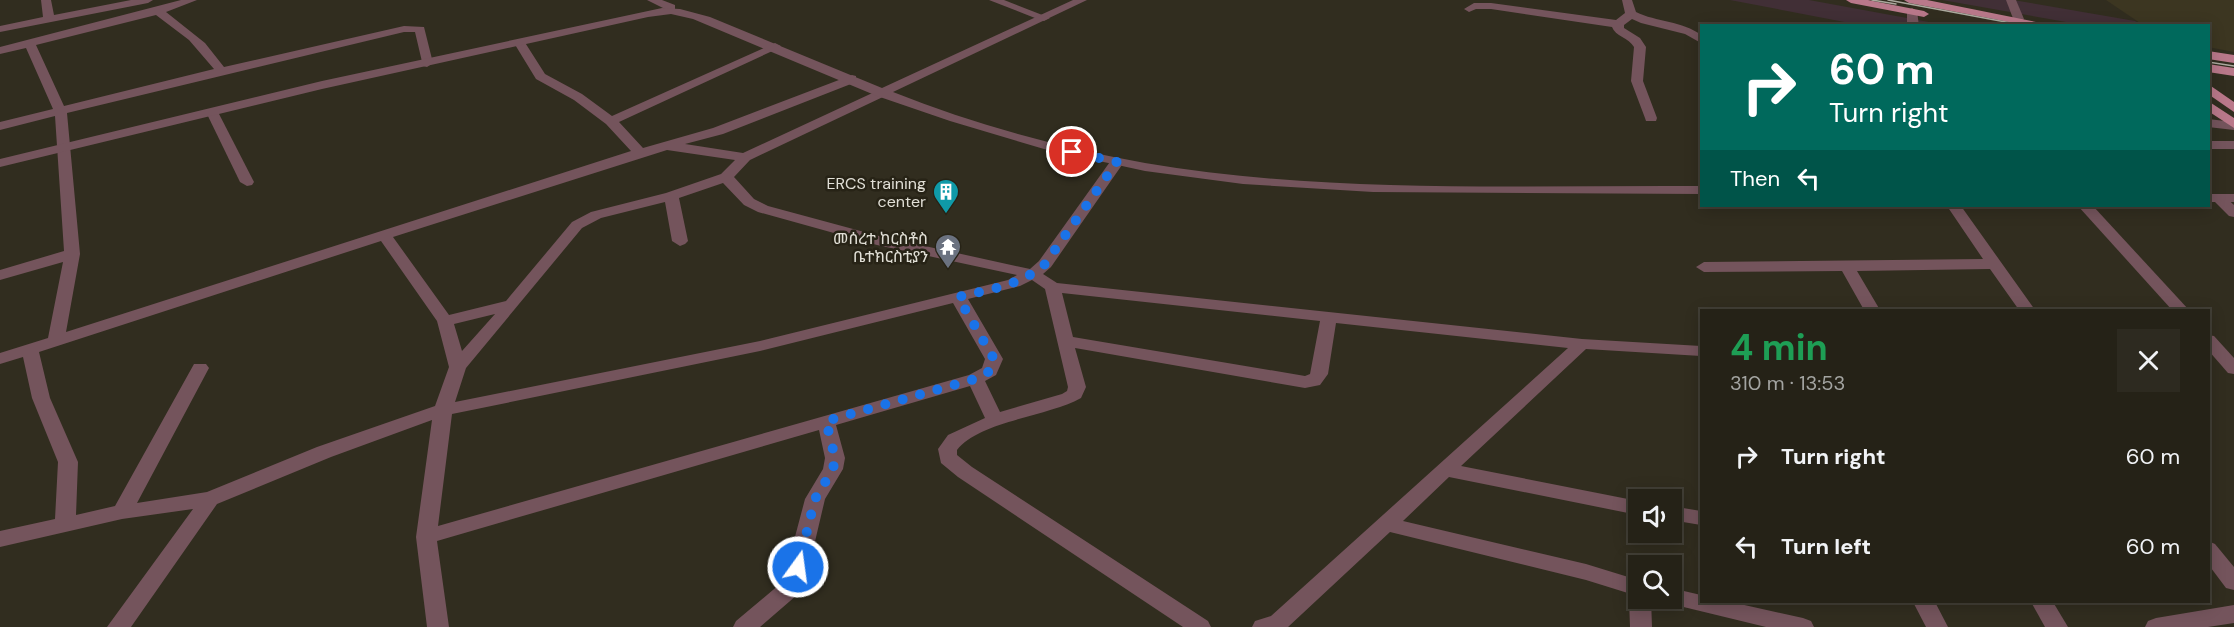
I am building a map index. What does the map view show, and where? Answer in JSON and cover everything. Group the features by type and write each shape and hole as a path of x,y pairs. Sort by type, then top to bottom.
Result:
{"main road":[{"path":"1851,0 2018,19 2041,24"},
{"path":"1911,6 1980,24"},
{"path":"2210,55 2234,60"},
{"path":"2210,68 2234,72"},
{"path":"2210,90 2234,108"},
{"path":"2210,107 2234,125"}],"street":[{"path":"46,0 49,19"},
{"path":"0,29 148,0"},
{"path":"0,51 158,11 192,0"},
{"path":"651,0 671,7 670,12"},
{"path":"994,0 1044,18"},
{"path":"438,627 426,537 443,410 458,367 578,225 596,215 671,196 726,177 745,157 1083,0"},
{"path":"1627,0 1631,14 1645,21 1689,30 1700,39"},
{"path":"2011,0 2018,19"},
{"path":"1469,9 1474,6 1491,6 1618,24 1631,14"},
{"path":"1911,6 1913,24"},
{"path":"158,11 185,30 210,54 220,71"},
{"path":"0,163 427,63 642,15 670,12 691,15 775,46 881,93 1008,135 1117,162 1233,178 1378,189 1700,190"},
{"path":"1618,24 1618,29 1636,40 1640,47 1637,81 1651,118"},
{"path":"0,126 220,71 415,27 420,29 427,63"},
{"path":"520,43 540,76 611,120 640,153"},
{"path":"30,45 61,112 72,254 56,342"},
{"path":"611,120 775,46"},
{"path":"0,359 385,237 640,153 718,131 852,79"},
{"path":"212,112 247,182"},
{"path":"2210,123 2234,125"},
{"path":"2210,145 2234,145"},
{"path":"668,146 745,157"},
{"path":"0,539 122,512 210,499 334,448 443,410 759,346 1014,283 1033,274 1045,264 1117,162"},
{"path":"726,177 749,202 763,209 877,240 1033,274 1053,287 1582,344 1700,351"},
{"path":"671,196 680,241"},
{"path":"2213,198 2234,198"},
{"path":"2213,198 2234,213"},
{"path":"1955,207 2026,309"},
{"path":"2086,207 2180,309"},
{"path":"385,237 445,321 458,367"},
{"path":"0,275 72,254"},
{"path":"1704,267 1994,264"},
{"path":"1847,266 1871,309"},
{"path":"1053,287 1077,387 1075,394 995,420 955,439 947,448 948,458 965,472 1200,627"},
{"path":"426,537 975,379 990,371 994,359 958,297"},
{"path":"445,321 512,305"},
{"path":"1065,341 1305,382 1314,381 1319,374 1329,317"},
{"path":"2210,342 2234,369"},
{"path":"1279,626 1582,344"},
{"path":"30,350 41,398 68,462 65,525"},
{"path":"122,512 200,368"},
{"path":"975,379 995,420"},
{"path":"744,627 776,603 789,589 798,567 815,499 833,469 835,458 826,421"},
{"path":"1445,470 1628,506"},
{"path":"118,627 136,606 210,499"},
{"path":"1682,515 1700,518"},
{"path":"1386,524 1586,572 1628,585"},
{"path":"2210,552 2234,582"},
{"path":"1682,599 1700,603"},
{"path":"1701,603 1803,627"},
{"path":"1925,603 1937,627"},
{"path":"2043,603 2057,627"},
{"path":"1640,609 1641,627"},
{"path":"2156,627 2234,614"}],"shaded area":[{"path":"1730,0 1809,0 1940,24 1855,24"},
{"path":"1942,0 2013,0 2135,21 2140,24 2077,24"},
{"path":"2106,0 2234,0 2234,52 2210,47 2210,24 2142,24"}],"tram line":[{"path":"1872,0 1896,4"},
{"path":"1888,0 2016,24"},
{"path":"2210,62 2234,66"}],"place":[{"name":"ERCS training center","path":"946,215"},
{"name":"መሰረተ ከርስቶስ ቤተክርስቲያን","path":"948,270"}],"route":[{"path":"798,567 815,499 833,469 835,458 826,421 975,379 990,371 994,359 958,297 1014,283 1033,274 1045,264 1117,162 1072,152"}]}
